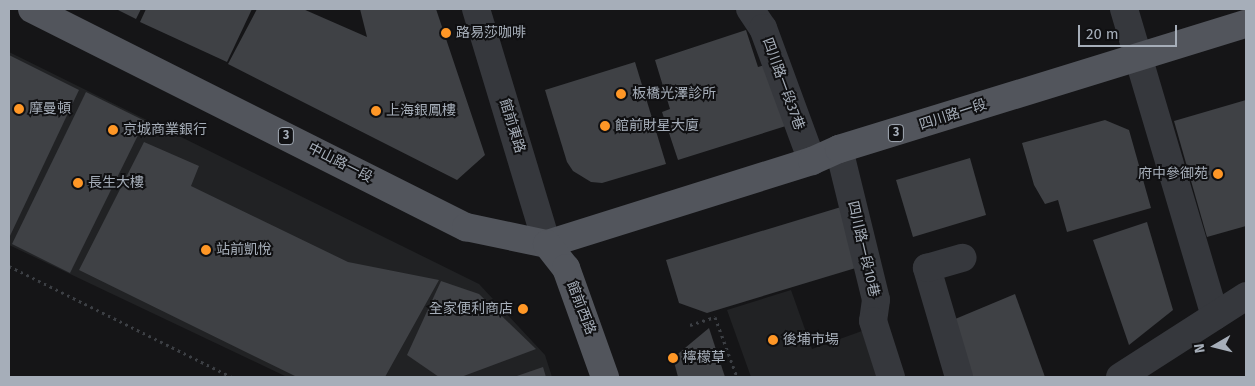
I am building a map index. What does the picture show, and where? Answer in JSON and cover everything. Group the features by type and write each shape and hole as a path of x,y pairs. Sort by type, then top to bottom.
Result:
{"main road":[{"name":"中山路一段","path":"32,9 466,227 547,244"},
{"name":"四川路一段","path":"547,244 812,161 839,149 1246,24"},
{"name":"館前西路","path":"547,244 566,268 605,377"}],"street":[{"name":"館前東路","path":"476,9 547,244"},
{"name":"四川路一段37巷","path":"750,9 763,28 812,161"},
{"path":"1124,9 1141,56 1215,316"},
{"name":"四川路一段10巷","path":"839,149 876,300 873,321 891,377"},
{"path":"959,377 927,268 963,258"},
{"path":"1120,377 1246,296"}],"path":[{"path":"9,266 232,377"},
{"path":"690,325 715,317 737,377"}],"shaded area":[{"path":"9,52 479,284 545,355 552,377 287,377 9,245"},
{"name":"後埔市場","path":"791,290 812,349 862,331 877,377 751,377 727,310"}],"building":[{"path":"116,9 141,9 136,19"},
{"path":"146,9 252,9 227,62 140,22"},
{"path":"257,9 303,9 367,37 360,9 436,9 485,155 457,180 228,64"},
{"path":"746,30 758,67 769,64 789,125 678,160 662,112 670,109 655,60"},
{"path":"9,55 79,90 9,238"},
{"name":"館前財星大廈","path":"635,62 666,164 602,183 591,182 573,171 567,162 545,90"},
{"name":"長生大樓","path":"86,92 145,121 70,273 12,244"},
{"name":"府中參御苑","path":"1246,100 1246,226 1207,237 1174,121"},
{"path":"1105,120 1129,130 1151,208 1067,232 1058,200 1045,204 1034,185 1022,143"},
{"name":"站前凱悅","path":"144,142 199,166 191,186 348,262 439,280 385,377 297,377 79,270"},
{"path":"970,158 986,215 913,237 896,180"},
{"path":"841,207 859,267 707,313 679,303 666,260"},
{"path":"1147,222 1173,310 1129,345 1093,240"},
{"path":"441,281 479,294 536,349 461,377 439,377 407,355"},
{"path":"1015,294 1045,377 965,377 948,322"},
{"path":"709,328 725,377 678,377 673,358"},
{"path":"543,367 546,377 514,377"}],"place":[{"name":"路易莎咖啡","path":"446,33"},
{"name":"板橋光澤診所","path":"621,94"},
{"name":"摩曼頓","path":"19,109"},
{"name":"上海銀鳳樓","path":"376,111"},
{"name":"館前財星大廈","path":"605,126"},
{"name":"京城商業銀行","path":"113,130"},
{"name":"府中參御苑","path":"1218,174"},
{"name":"長生大樓","path":"78,183"},
{"name":"站前凱悅","path":"206,250"},
{"name":"全家便利商店","path":"523,309"},
{"name":"後埔市場","path":"773,340"},
{"name":"檸檬草","path":"673,358"}]}
